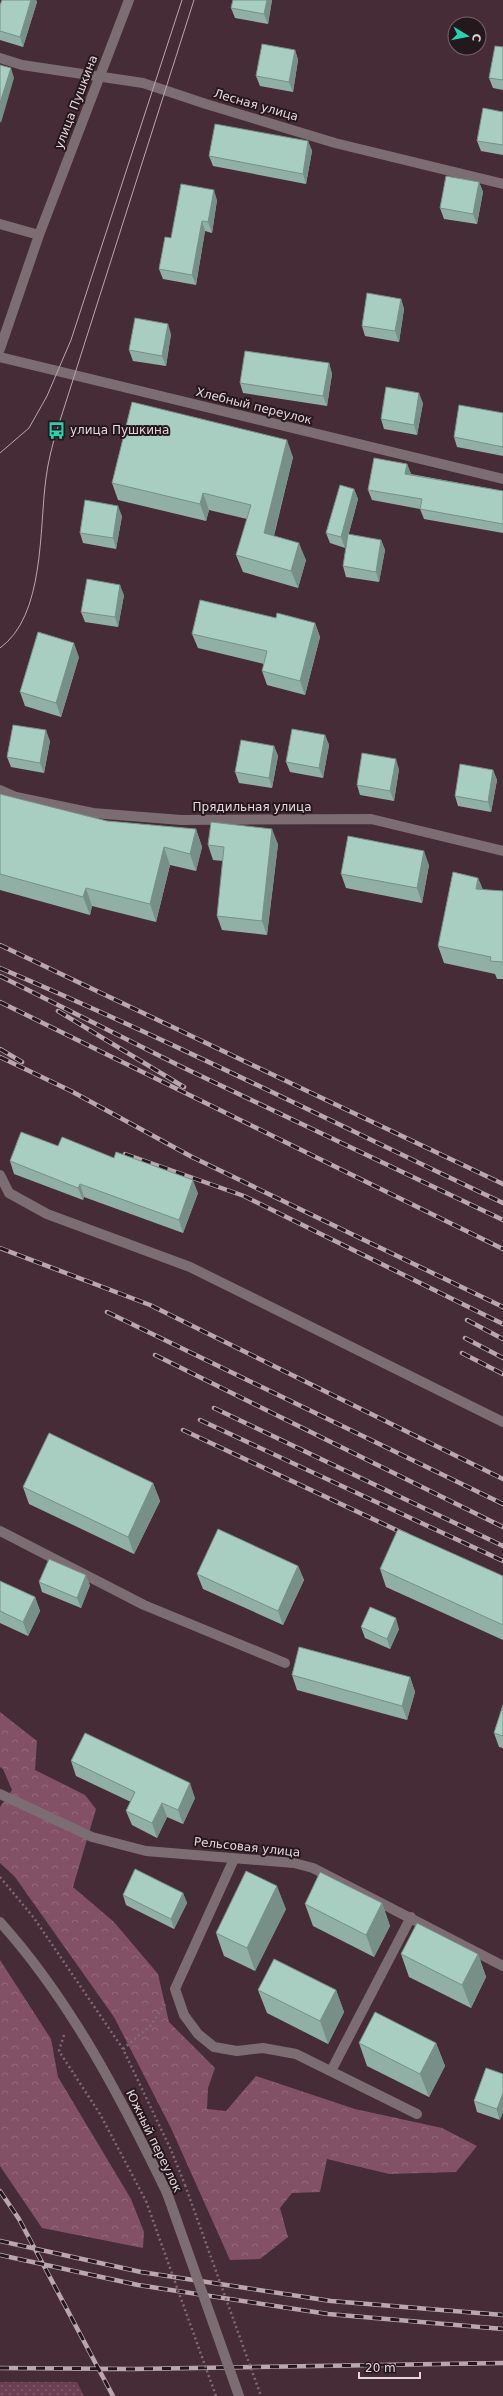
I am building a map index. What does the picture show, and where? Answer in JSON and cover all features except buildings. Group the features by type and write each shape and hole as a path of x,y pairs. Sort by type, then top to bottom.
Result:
{"street":[{"name":"улица Пушкина","path":"0,348 4,324 129,0"},
{"name":"Лесная улица","path":"0,58 22,65 99,78 143,83 206,104 335,142 503,184"},
{"path":"0,224 39,235"},
{"name":"Хлебный переулок","path":"0,356 503,479"},
{"name":"Прядильная улица","path":"0,790 16,797 93,813 166,819 371,819 503,851"},
{"path":"0,1174 9,1193 47,1214 190,1268 503,1422"},
{"path":"0,1531 144,1605 285,1663"},
{"name":"Рельсовая улица","path":"0,1794 92,1837 146,1851 294,1864 313,1868 411,1917 503,1966"},
{"path":"234,1859 175,1989 184,2015 198,2034 214,2047 236,2051 263,2048 296,2054 417,2114"},
{"path":"331,2071 411,1917"},
{"name":"Южный переулок","path":"0,1922 28,1953 70,2017 131,2118 167,2193 239,2396"}],"path":[{"path":"0,1878 34,1918 123,2049 172,2150 261,2396"},
{"path":"123,2049 151,2025 175,1989"},
{"path":"70,2017 59,2051 100,2114 146,2201 216,2396"}],"shaded area":[{"path":"0,2382 77,2382 84,2396 0,2396"}],"green space":[{"path":"0,1712 37,1741 35,1770 85,1795 96,1809 73,1887 114,1922 158,1974 169,2022 215,2068 208,2088 207,2109 226,2111 256,2076 355,2109 442,2128 477,2146 456,2172 389,2174 327,2159 320,2192 292,2193 280,2208 288,2237 260,2259 230,2260 171,2128 114,2017 15,1877 0,1863 0,1807 12,1790 3,1769 0,1767"},
{"path":"0,1960 51,2039 58,2077 131,2199 144,2232 143,2248 42,2228 0,2166"}],"tram line":[{"path":"0,453 29,428 47,396 71,340 182,0"},
{"path":"0,648 15,634 25,615 32,594 40,546 46,478 53,442 194,0"}],"railway":[{"path":"0,945 503,1184"},
{"path":"0,968 190,1053 503,1203"},
{"path":"0,976 182,1067 503,1220"},
{"path":"0,1002 503,1249"},
{"path":"58,1011 184,1087"},
{"path":"0,1049 22,1062"},
{"path":"0,1057 71,1091 192,1157 503,1307"},
{"path":"125,1154 244,1196 503,1324"},
{"path":"0,1248 150,1305 503,1479"},
{"path":"107,1312 503,1504"},
{"path":"467,1320 503,1339"},
{"path":"465,1338 503,1358"},
{"path":"462,1353 503,1374"},
{"path":"155,1355 503,1527"},
{"path":"214,1408 503,1546"},
{"path":"200,1420 503,1561"},
{"path":"183,1430 407,1535"},
{"path":"0,2191 19,2219 113,2396"},
{"path":"0,2241 141,2272 331,2301 503,2315"},
{"path":"0,2255 138,2285 328,2314 503,2329"},
{"path":"0,2368 134,2369 503,2363"}],"place":[{"name":"улица Пушкина","path":"57,430"}]}
